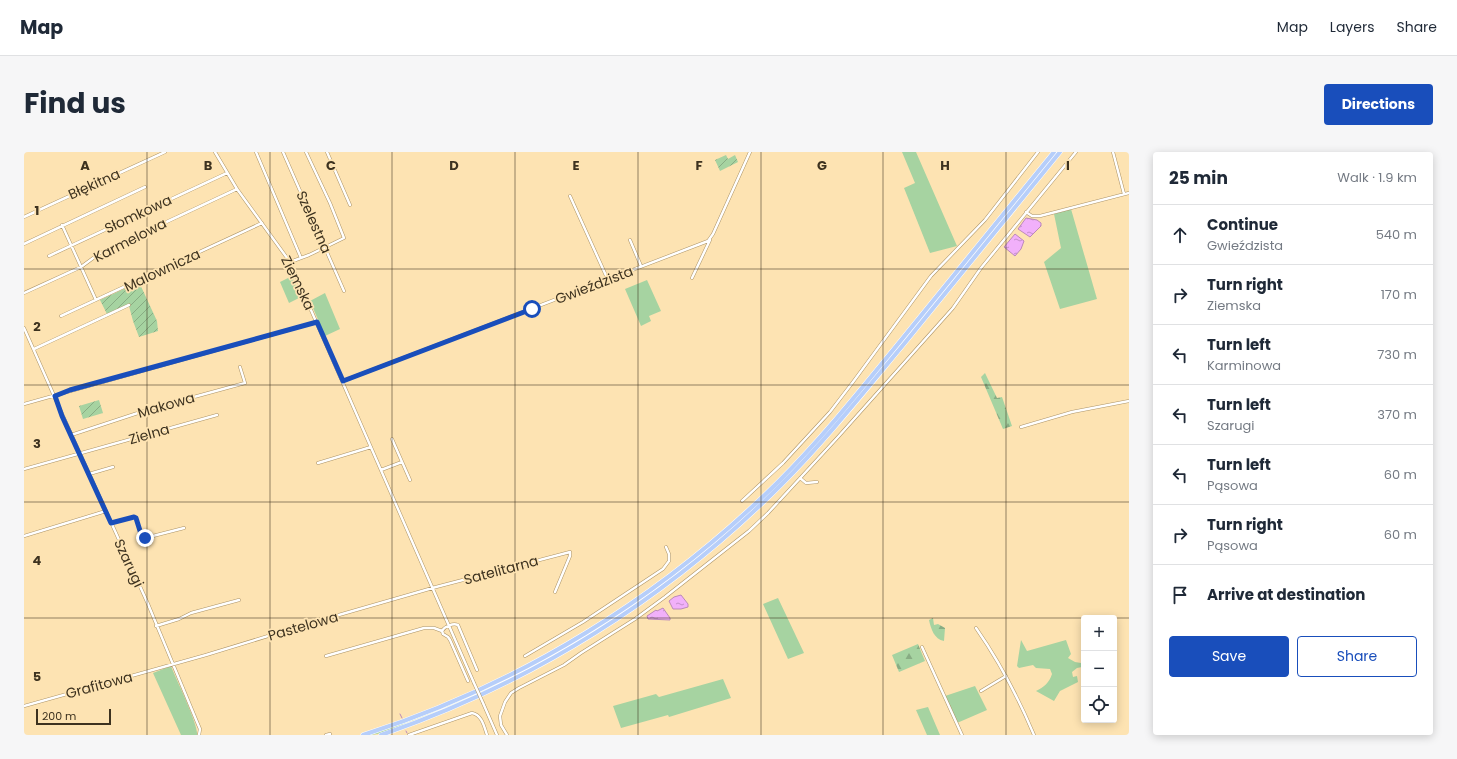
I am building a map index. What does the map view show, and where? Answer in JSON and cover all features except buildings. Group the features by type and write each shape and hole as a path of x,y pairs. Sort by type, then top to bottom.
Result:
{"highway":[{"path":"381,735 456,706 544,664 615,621 671,581 738,526 794,472 832,432 1054,152"},
{"path":"956,275 1060,152"},
{"path":"363,735 445,705 520,670 601,623 670,576 741,517 799,460 922,318"}],"street":[{"name":"Błękitna","path":"24,217 165,152"},
{"name":"Ziemska","path":"215,152 227,173 290,262 497,735"},
{"path":"256,152 301,258"},
{"name":"Szelestna","path":"283,152 344,291"},
{"path":"290,262 344,238 330,202 306,152"},
{"path":"327,152 350,205"},
{"path":"692,278 750,152"},
{"path":"742,501 778,469 830,412 928,280 981,225 1038,152"},
{"path":"506,735 499,719 505,702 511,693 564,665 621,629 665,597 758,524 953,308 981,268 1076,152"},
{"path":"1113,152 1124,194"},
{"name":"Słomkowa","path":"50,256 227,173"},
{"path":"24,244 145,187"},
{"name":"Karmelowa","path":"24,293 81,267 100,253 110,248 238,189"},
{"path":"1026,212 1032,216 1036,216 1129,193"},
{"path":"570,196 608,280"},
{"name":"Malownicza","path":"61,316 262,223"},
{"path":"62,225 96,300"},
{"path":"630,240 641,266"},
{"name":"Gwieździsta","path":"343,381 710,240"},
{"path":"34,349 129,305"},
{"path":"24,404 317,322"},
{"name":"Szarugi","path":"24,328 148,604 156,626 198,722 200,729 199,735"},
{"name":"Makowa","path":"71,435 150,409 245,383 240,366"},
{"path":"1021,427 1072,412 1129,401"},
{"name":"Zielna","path":"24,469 218,415"},
{"path":"392,439 410,480"},
{"path":"318,463 371,447"},
{"path":"382,470 402,462"},
{"path":"89,474 113,467"},
{"path":"800,478 806,482 818,482"},
{"path":"24,536 106,511"},
{"path":"111,523 134,517 136,518 142,536 146,538 184,528"},
{"path":"525,656 583,622 663,568 668,564 669,559 666,547"},
{"name":"Satelitarna","path":"432,588 570,552 570,556 555,592"},
{"name":"Pastelowa","path":"173,664 432,588"},
{"path":"156,626 179,619 192,613 239,600"},
{"path":"442,631 449,626 456,624 458,625 476,670"},
{"path":"326,656 424,628 434,628 442,631 443,634 450,640 468,681"},
{"path":"976,628 1016,694 1034,735"},
{"path":"922,647 962,735"},
{"name":"Grafitowa","path":"24,706 173,664"},
{"path":"981,691 1006,676"},
{"path":"408,735 472,713 476,714 480,718 487,735"},
{"path":"326,735 330,734"}],"green space":[{"path":"902,152 916,152 957,246 930,253 904,188 915,183"},
{"path":"1056,152 1058,152 854,402 804,460 758,507 667,582 568,648 533,667 532,665 614,617 661,584 703,552 765,498 810,451"},
{"path":"726,155 728,159 735,155 738,162 720,171 715,160"},
{"path":"1071,209 1097,299 1060,309 1044,262 1061,248 1054,214"},
{"path":"292,276 301,297 289,303 280,282"},
{"path":"647,280 661,311 649,316 651,321 641,326 625,289"},
{"path":"139,282 157,321 158,331 139,337 129,306 107,314 100,300"},
{"path":"325,293 340,329 325,336 310,301"},
{"path":"985,373 997,398 1002,397 1012,426 1003,429 981,377"},
{"path":"99,400 103,413 83,419 79,406"},
{"path":"778,598 804,653 788,659 763,604"},
{"path":"933,618 934,625 938,624 945,628 944,641 935,636 932,630 929,620"},
{"path":"1021,640 1027,651 1066,640 1071,654 1068,658 1075,662 1081,663 1081,667 1072,672 1073,677 1077,676 1078,682 1060,691 1054,701 1036,691 1049,680 1052,674 1050,669 1036,668 1033,665 1019,668 1017,666"},
{"path":"918,644 925,661 899,672 892,655"},
{"path":"171,666 191,713 197,730 197,735 181,735 153,673"},
{"path":"723,679 731,698 669,717 668,715 621,728 613,706 656,694 659,697"},
{"path":"497,683 498,685 394,729 378,734 367,735"},
{"path":"975,686 987,710 957,723 945,696"},
{"path":"928,707 940,735 927,735 916,710"}],"water":[{"path":"1026,218 1037,220 1041,223 1041,226 1030,237 1018,229"},
{"path":"1015,234 1024,241 1021,249 1015,256 1004,247"},
{"path":"681,595 688,604 688,607 673,609 669,601 674,597"},
{"path":"663,608 670,620 648,619 647,616 656,610 657,611"}],"waterway":[{"path":"400,714 402,718"}],"route":[{"path":"145,538 142,536 136,518 134,517 111,523 62,416 55,396 70,390 317,322 343,381 532,309"}]}
